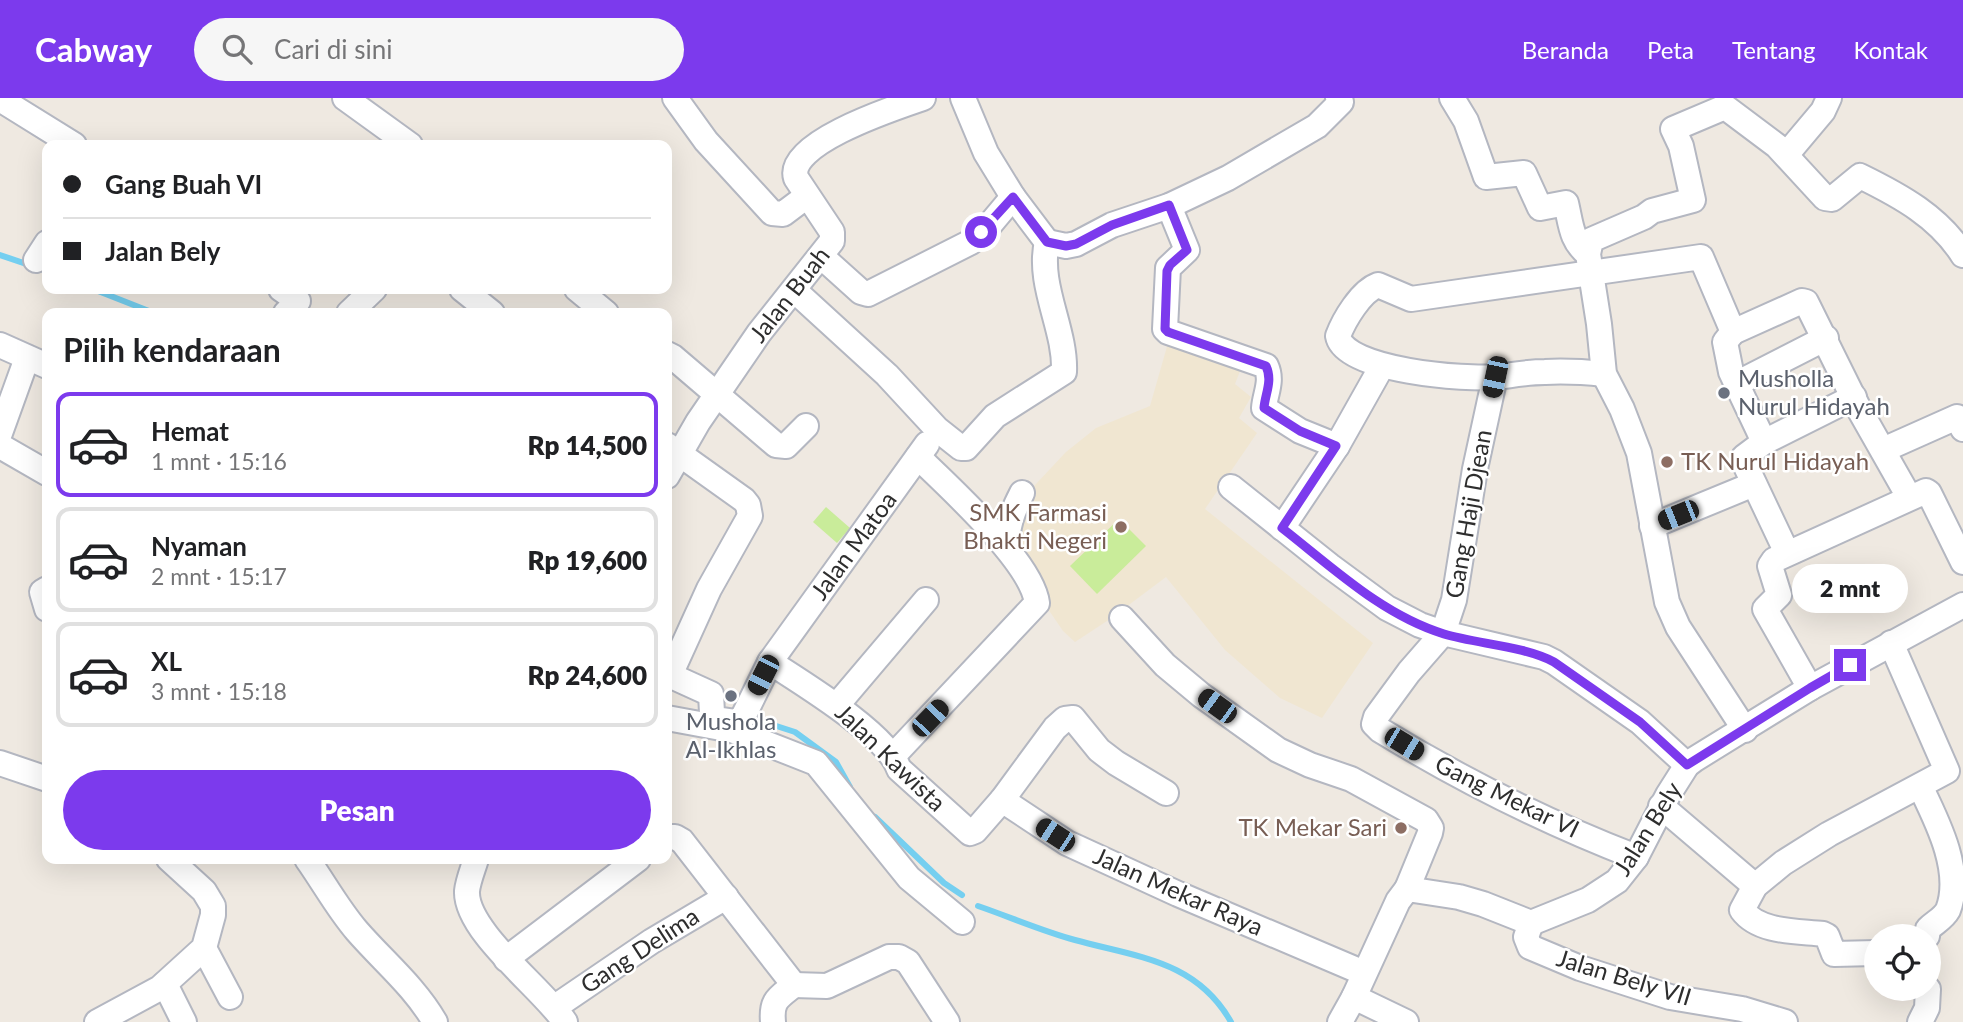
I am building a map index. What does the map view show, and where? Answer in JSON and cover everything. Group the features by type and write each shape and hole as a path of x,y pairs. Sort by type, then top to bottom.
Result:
{"street":[{"path":"345,98 403,140"},
{"path":"675,98 706,141 772,213 783,214 807,196"},
{"name":"Jalan Buah","path":"673,449 759,333 831,243 833,235 794,171 798,161 834,134 864,118 923,98"},
{"path":"963,98 986,153 1013,197 1047,242 1066,246 1076,244 1112,225 1169,205 1228,177 1317,126 1342,99"},
{"path":"1452,98 1466,121 1486,177 1524,173 1540,208 1566,203 1572,234 1590,264"},
{"path":"1786,155 1823,111 1829,98"},
{"path":"0,99 67,140"},
{"path":"1745,730 1678,627 1663,587 1639,453 1622,409 1604,374 1590,264 1591,240 1652,211 1693,200 1681,146 1672,129 1722,103 1777,146 1829,200 1856,177 1864,177 1930,215 1950,235 1963,256"},
{"path":"821,256 861,292 868,294 971,242 987,228 1013,197"},
{"path":"1169,205 1187,250 1167,271 1165,329 1266,366 1268,396 1264,408 1300,431 1336,446"},
{"path":"794,290 877,366 937,429 961,448 966,448 995,416 1064,372 1046,276 1044,257 1047,242"},
{"path":"1604,374 1543,372 1495,377 1422,373 1382,366 1346,349 1340,344 1338,336 1363,296 1375,286 1385,286 1401,297 1411,299 1590,264 1701,257 1733,332"},
{"path":"354,308 369,294"},
{"path":"583,294 600,308"},
{"path":"1764,442 1736,384 1726,346 1733,332 1802,301 1807,304 1826,338 1854,397 1909,497"},
{"path":"1736,384 1826,338"},
{"path":"0,345 37,362 0,433"},
{"path":"672,356 779,446 786,446 806,426"},
{"path":"1282,528 1336,446 1382,366"},
{"name":"Gang Haji Djean","path":"1443,633 1454,600 1475,469 1495,377"},
{"path":"1787,553 1743,459 1764,442 1854,397"},
{"path":"1883,450 1956,417 1963,429"},
{"name":"Jalan Matoa","path":"770,662 937,429"},
{"path":"0,446 42,470"},
{"path":"672,669 709,589 750,516 744,500 673,449"},
{"path":"894,755 1035,606 1035,595 1007,548 918,457"},
{"path":"1652,526 1754,484"},
{"path":"1231,486 1387,608 1443,633 1544,657 1554,662 1640,722 1687,765"},
{"path":"1810,688 1765,609 1779,595 1770,569 1771,562 1923,491 1954,521 1963,562"},
{"path":"1007,548 1012,511 1022,493"},
{"path":"836,705 926,600"},
{"name":"Jalan Bely","path":"1531,923 1603,891 1617,881 1636,857 1661,806 1687,765 1706,751 1745,730 1810,688 1963,605"},
{"path":"1122,618 1165,665 1201,695 1278,750 1310,765 1351,779 1426,820 1431,828 1407,890 1398,901 1340,1022"},
{"name":"Gang Mekar VI","path":"1443,633 1409,672 1376,717 1374,724 1450,770 1530,810 1636,857"},
{"path":"1864,953 1834,954 1827,936 1823,934 1787,931 1758,922 1742,911 1755,886 1775,868 1817,841 1955,766 1891,643"},
{"path":"672,676 711,694 712,713 716,719 736,722 743,717 770,662"},
{"name":"Jalan Kawista","path":"770,662 836,705 894,755 899,769 970,833 975,831 1002,800"},
{"path":"1002,800 1055,728 1065,719 1073,718 1098,750 1166,793"},
{"path":"672,719 732,730 817,762 909,878 962,922"},
{"path":"0,763 42,777"},
{"path":"1920,786 1956,868 1954,897 1944,917 1935,924"},
{"name":"Jalan Mekar Raya","path":"1002,800 1067,843 1178,894 1364,973"},
{"path":"1661,806 1755,886"},
{"path":"672,836 682,841 794,985"},
{"path":"97,1022 165,984 204,948 213,906 204,891 174,864"},
{"path":"310,864 345,916 413,988 435,1022"},
{"path":"475,864 467,891 477,920 506,959 562,1018"},
{"path":"506,959 631,864"},
{"path":"1407,890 1459,897 1531,923"},
{"name":"Gang Delima","path":"562,1018 652,941 726,897"},
{"name":"Jalan Bely VII","path":"1531,923 1526,937 1530,947 1580,968 1670,997 1742,1009 1785,1022"},
{"path":"204,948 230,997"},
{"path":"773,1022 772,1005 794,985 827,986 890,957 899,957 908,962 947,1022"},
{"path":"165,984 184,1022"},
{"path":"1354,997 1406,1022"},
{"path":"1920,1022 1927,1001"}],"shaded area":[{"name":"SMK Farmasi Bhakti Negeri","path":"1168,343 1242,366 1235,384 1251,397 1239,418 1257,433 1205,509 1373,643 1322,718 1280,698 1225,650 1166,577 1075,642 1063,631 1046,606 1015,539 1016,514 1035,485 1066,452 1096,428 1150,406"}],"green space":[{"path":"826,507 850,528 837,543 813,522"},
{"path":"1119,519 1146,546 1097,594 1070,566"}],"waterway":[{"path":"0,255 42,269"},
{"path":"106,294 141,308"},
{"path":"747,723 764,722 795,732 836,762 850,787"},
{"path":"875,817 944,883 962,895"},
{"path":"978,906 1063,936 1163,964 1200,985 1217,1001 1231,1022"}],"place":[{"name":"Musholla Nurul Hidayah","path":"1724,393"},
{"name":"TK Nurul Hidayah","path":"1667,462"},
{"name":"SMK Farmasi Bhakti Negeri","path":"1121,527"},
{"name":"Mushola Al-Ikhlas","path":"731,696"},
{"name":"TK Mekar Sari","path":"1401,828"}],"route":[{"path":"981,232 1013,197 1047,242 1066,246 1076,244 1112,225 1169,205 1187,250 1167,271 1165,329 1266,366 1268,396 1264,408 1300,431 1336,446 1282,528 1387,608 1420,625 1484,644 1544,657 1554,662 1640,722 1687,765 1850,665"}]}
